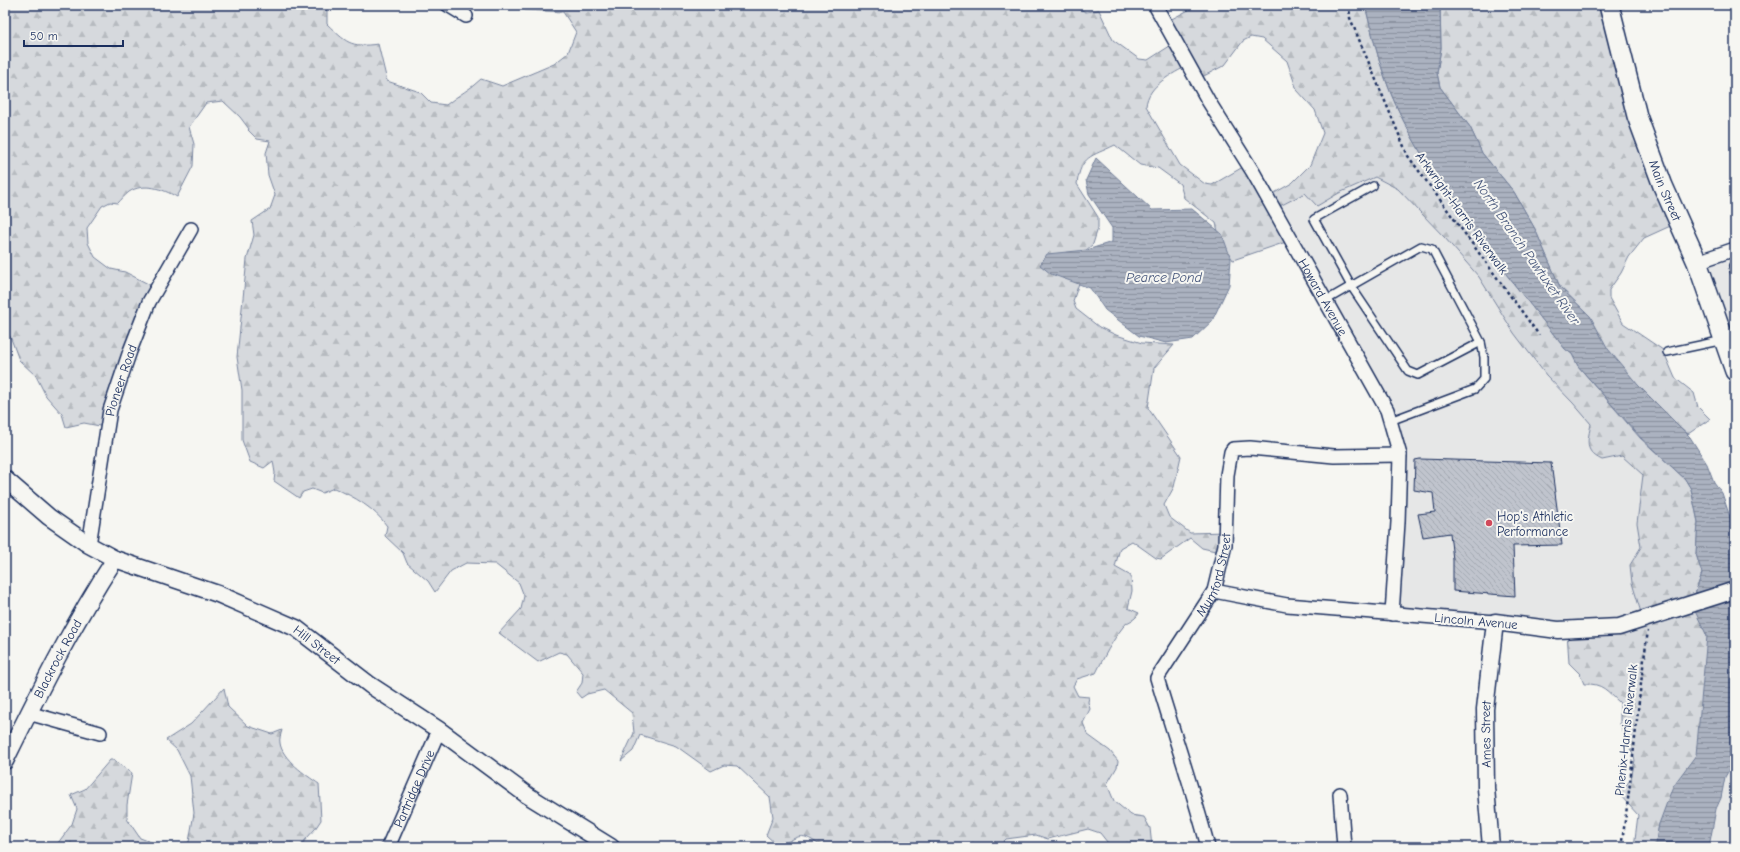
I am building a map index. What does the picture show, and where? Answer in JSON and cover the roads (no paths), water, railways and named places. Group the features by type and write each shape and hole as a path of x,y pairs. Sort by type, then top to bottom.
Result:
{"main road":[{"name":"Main Street","path":"1609,5 1636,116 1663,186 1697,262 1735,371"}],"street":[{"path":"448,5 466,16"},
{"name":"Howard Avenue","path":"1155,5 1209,102 1253,172 1387,410 1400,455 1398,522 1392,614"},
{"name":"Pioneer Road","path":"89,545 110,410 130,351 149,302 191,229"},
{"path":"1697,262 1735,249"},
{"name":"Mumford Street","path":"1208,847 1157,678 1214,591 1225,545 1227,475 1231,452 1233,449 1250,448 1334,456 1400,455"},
{"name":"Hill Street","path":"5,479 49,517 89,545 115,559 218,594 296,628 370,684 439,730 527,795 603,845"},
{"name":"Blackrock Road","path":"5,761 28,713 91,595 115,559"},
{"name":"Lincoln Avenue","path":"1214,591 1287,605 1495,622 1558,630 1619,627 1735,590"},
{"name":"Ames Street","path":"1491,847 1486,788 1485,709 1495,622"},
{"path":"28,713 100,733"},
{"name":"Partridge Drive","path":"388,847 439,730"},
{"path":"1340,794 1344,847"}],"lane":[{"path":"1373,186 1314,219 1351,286 1408,372 1418,375 1481,342"},
{"path":"1325,301 1421,246 1432,249 1481,342 1484,357 1484,379 1475,389 1390,421"},
{"path":"1735,265 1733,266 1735,273"},
{"path":"1667,352 1725,340"}],"water":[{"name":"North Branch Pawtuxet River","path":"1365,5 1440,5 1441,48 1437,73 1440,87 1470,127 1482,153 1514,192 1535,229 1560,287 1590,316 1608,349 1638,385 1690,437 1707,464 1714,482 1722,493 1731,520 1734,555 1735,760 1725,777 1721,798 1716,809 1709,847 1655,847 1659,824 1673,786 1696,755 1707,636 1693,607 1693,600 1702,573 1696,554 1698,522 1691,489 1685,479 1641,438 1578,366 1572,354 1565,349 1496,261 1451,200 1411,136 1395,103 1381,67"},
{"name":"Pearce Pond","path":"1096,158 1152,210 1192,209 1222,234 1231,259 1229,285 1212,321 1193,339 1166,343 1139,336 1105,310 1090,288 1051,274 1040,265 1047,254 1087,250 1112,242 1112,228 1089,194 1086,180"}],"place":[{"name":"Hop's Athletic Performance","path":"1489,523"}]}
